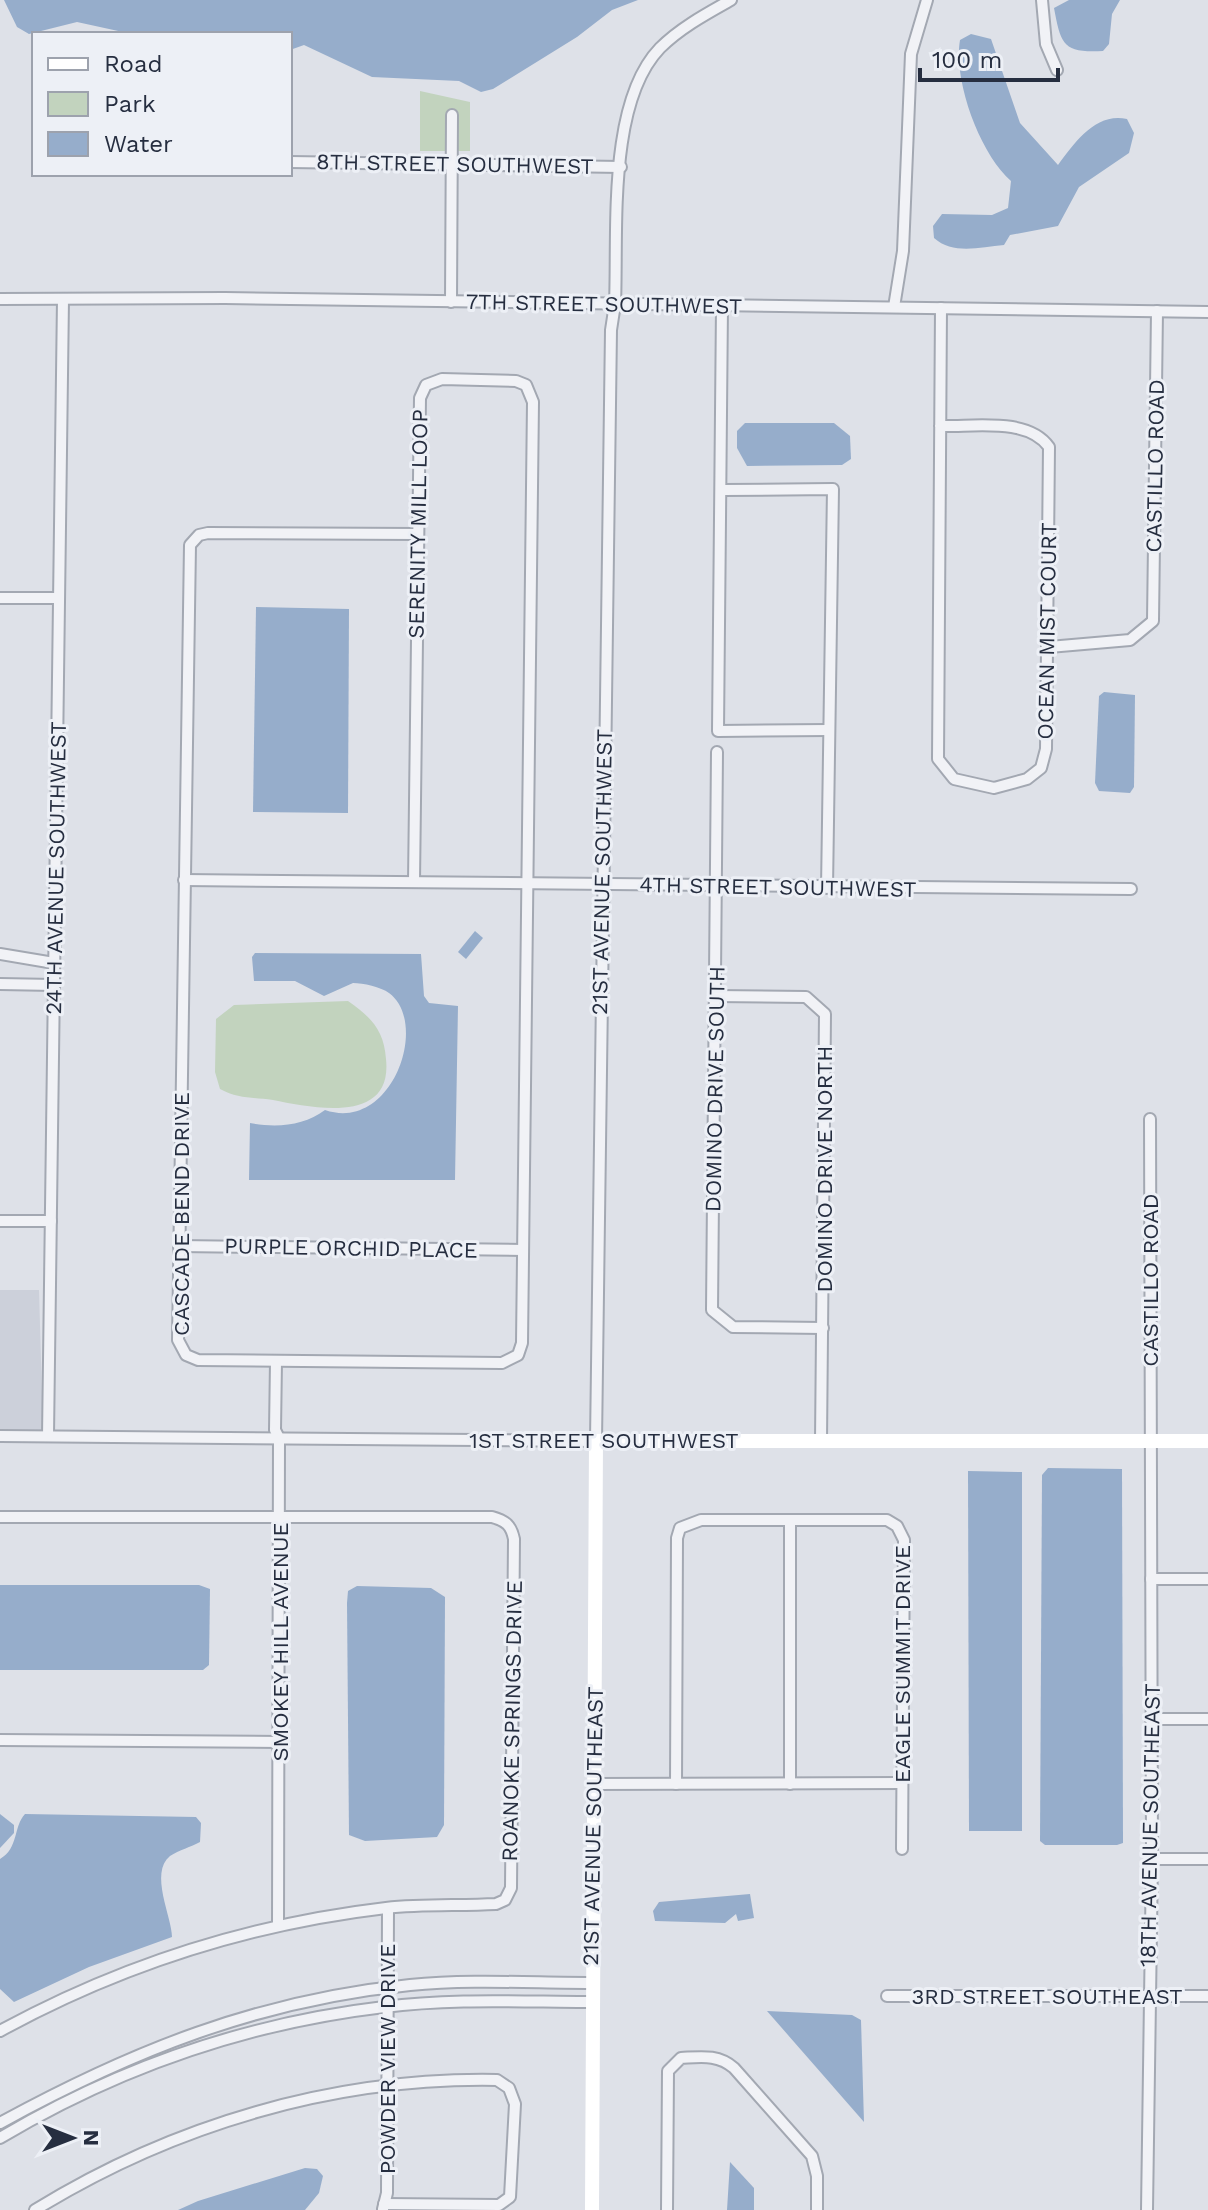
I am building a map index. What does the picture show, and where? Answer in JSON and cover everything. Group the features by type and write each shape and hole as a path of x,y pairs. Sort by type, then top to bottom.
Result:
{"street":[{"name":"21ST AVENUE SOUTHWEST","path":"596,1441 611,330 625,117 632,94 658,50 681,30 731,0"},
{"path":"894,307 903,251 911,54 927,0"},
{"path":"1042,0 1046,44 1057,70"},
{"path":"451,302 452,115"},
{"name":"8TH STREET SOUTHWEST","path":"292,162 621,167"},
{"name":"7TH STREET SOUTHWEST","path":"0,299 1208,312"},
{"name":"24TH AVENUE SOUTHWEST","path":"48,1436 63,299"},
{"path":"722,306 723,490 718,731 829,730"},
{"name":"OCEAN MIST COURT","path":"940,426 1027,428 1041,436 1049,447 1046,749 1041,768 1027,779 994,788 954,779 938,759 940,426 941,308"},
{"name":"CASTILLO ROAD","path":"1049,647 1130,640 1153,621 1157,311"},
{"name":"SERENITY MILL LOOP","path":"414,882 420,398 426,385 442,379 516,381 526,385 533,402 527,884"},
{"path":"723,490 833,489 827,888"},
{"name":"CASCADE BEND DRIVE","path":"418,534 208,533 194,539 188,553 180,1349 198,1360 511,1361 522,1343 527,884"},
{"path":"0,598 59,598"},
{"name":"DOMINO DRIVE SOUTH","path":"717,752 712,1310 733,1327 823,1328"},
{"name":"4TH STREET SOUTHWEST","path":"184,880 1131,889"},
{"path":"0,954 54,963"},
{"path":"0,984 54,985"},
{"name":"DOMINO DRIVE NORTH","path":"715,996 806,997 825,1014 821,1441"},
{"name":"CASTILLO ROAD","path":"1150,1119 1151,1441"},
{"path":"0,1221 51,1221"},
{"name":"PURPLE ORCHID PLACE","path":"179,1246 523,1250"},
{"name":"SMOKEY HILL AVENUE","path":"276,1361 281,1742 278,1924"},
{"name":"1ST STREET SOUTHWEST","path":"0,1436 596,1441 1208,1441"},
{"name":"21ST AVENUE SOUTHEAST","path":"592,2210 596,1441"},
{"name":"18TH AVENUE SOUTHEAST","path":"1147,2210 1147,1996 1152,1859 1151,1441"},
{"name":"ROANOKE SPRINGS DRIVE","path":"0,1517 492,1517 505,1520 512,1527 511,1888 505,1900 496,1904 388,1908 278,1924 172,1953 60,1998 0,2031"},
{"name":"EAGLE SUMMIT DRIVE","path":"676,1784 677,1538 680,1528 701,1520 887,1520 897,1526 904,1540 902,1849"},
{"path":"790,1520 790,1784"},
{"path":"1151,1579 1208,1579"},
{"path":"1151,1719 1208,1719"},
{"path":"0,1740 281,1742"},
{"path":"594,1784 902,1783"},
{"path":"1152,1859 1208,1859"},
{"name":"POWDER VIEW DRIVE","path":"383,2207 388,1908"},
{"path":"0,2123 97,2071 205,2027 307,2001 442,1983 592,1983"},
{"name":"3RD STREET SOUTHEAST","path":"887,1996 1208,1996"},
{"path":"0,2138 106,2082 183,2053 261,2029 386,2006 592,2002"},
{"path":"667,2210 668,2071 681,2058 710,2057 719,2058 734,2068 812,2156 817,2176 817,2210"},
{"path":"35,2210 86,2178 200,2130 318,2097 387,2085 453,2080 504,2083 515,2104 514,2181 510,2197 502,2204 383,2207"}],"shaded area":[{"path":"0,1290 39,1290 43,1431 0,1431"}],"green space":[{"path":"420,91 470,102 470,151 420,151"},
{"path":"348,1001 370,1019 385,1049 385,1080 377,1094 364,1103 328,1108 239,1096 220,1089 215,1072 216,1019 234,1005"}],"water":[{"path":"4,0 638,0 612,10 577,37 493,89 481,92 459,81 372,77 304,45 292,49 292,32 123,32 77,22 29,34 17,27"},
{"path":"1069,0 1120,0 1112,14 1109,44 1103,51 1072,48 1062,38 1054,8"},
{"path":"971,34 991,39 1020,123 1058,165 1096,124 1116,118 1127,119 1134,133 1129,153 1079,187 1058,226 1010,235 1004,245 967,249 941,243 934,238 933,226 942,214 992,215 1008,208 1011,181 979,135 965,96 959,57 960,40"},
{"path":"745,423 834,423 850,436 851,459 842,465 747,466 737,448 737,431"},
{"path":"256,607 349,609 348,813 253,812"},
{"path":"1104,692 1135,695 1134,787 1130,793 1099,791 1095,783 1099,696"},
{"path":"475,931 483,938 466,959 458,952"},
{"path":"255,953 421,954 424,996 429,1003 458,1006 455,1180 249,1180 250,1123 289,1124 325,1110 349,1113 369,1106 386,1091 398,1071 406,1027 401,1008 389,993 377,987 353,983 324,996 295,981 254,981 252,957"},
{"path":"1048,1468 1122,1469 1123,1843 1117,1845 1045,1845 1040,1841 1042,1475"},
{"path":"968,1471 1022,1472 1022,1831 969,1831"},
{"path":"0,1585 199,1585 210,1589 209,1665 203,1670 0,1670"},
{"path":"357,1586 431,1588 445,1597 444,1825 437,1837 365,1841 349,1835 347,1603 348,1591"},
{"path":"0,1814 14,1825 14,1833 0,1848"},
{"path":"25,1814 196,1817 201,1823 200,1842 170,1856 161,1873 172,1937 89,1967 14,2002 0,1989 0,1859 10,1849"},
{"path":"750,1894 754,1918 738,1921 736,1914 725,1923 655,1921 653,1911 659,1902"},
{"path":"767,2011 852,2015 861,2020 864,2122"},
{"path":"730,2162 754,2188 754,2210 727,2210"},
{"path":"305,2168 317,2169 323,2176 319,2193 305,2210 178,2210 198,2201"}]}
